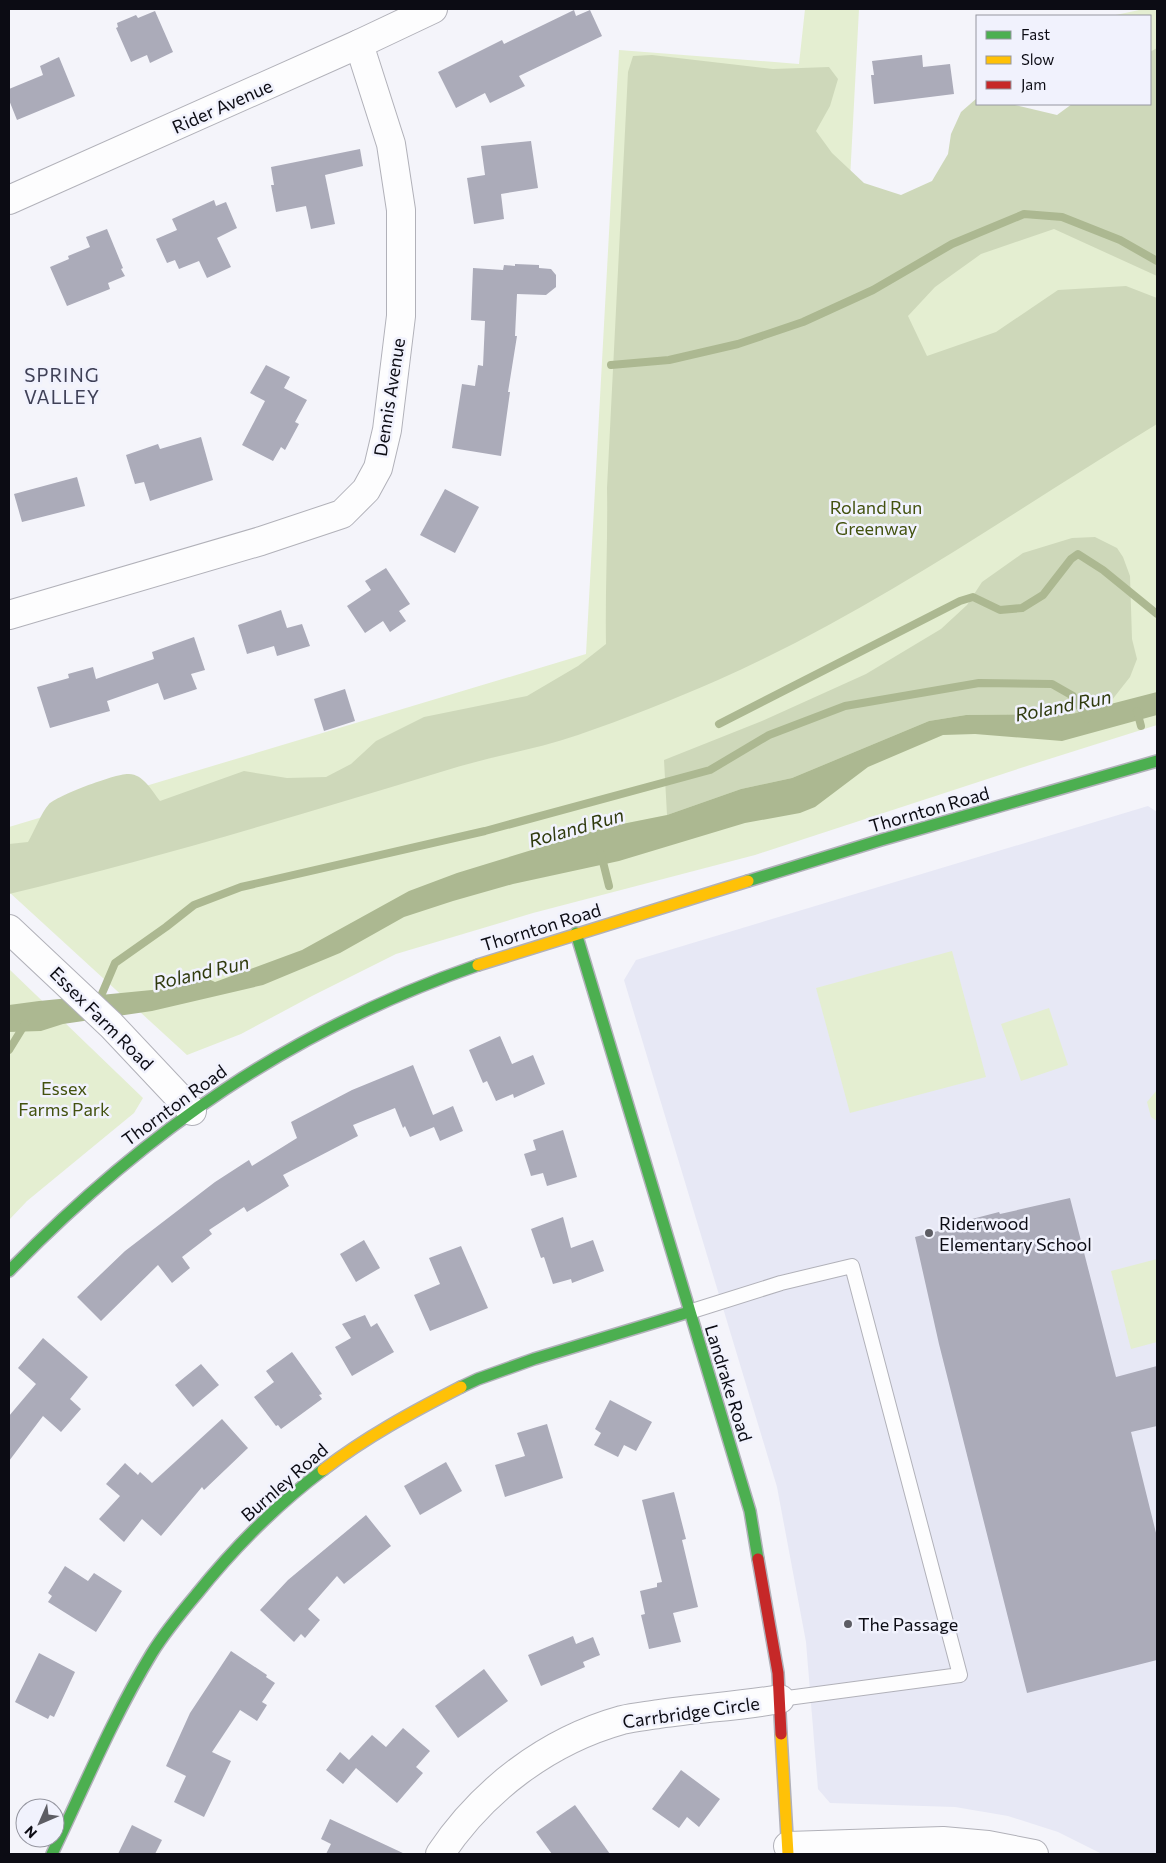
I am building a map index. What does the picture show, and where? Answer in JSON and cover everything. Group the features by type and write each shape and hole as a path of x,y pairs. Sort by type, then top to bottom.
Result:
{"street":[{"name":"Rider Avenue","path":"9,200 359,44 433,9"},
{"name":"Dennis Avenue","path":"9,615 342,514 366,490 378,468 387,430 401,316 401,210 391,144 359,44"},
{"name":"Thornton Road","path":"9,1271 52,1226 118,1168 192,1111 260,1066 338,1023 415,988 487,962 915,830 1157,761"},
{"name":"Essex Farm Road","path":"9,929 111,1025 192,1111"},
{"name":"Landrake Road","path":"576,934 750,1511 778,1673 788,1850"},
{"name":"Burnley Road","path":"52,1854 131,1690 172,1623 231,1553 296,1490 328,1464 372,1434 423,1405 482,1377 588,1341 689,1312"},
{"name":"Carrbridge Circle","path":"440,1854 454,1832 508,1778 536,1759 582,1735 623,1720 780,1699"},
{"path":"788,1850 943,1841 988,1845 1034,1854"}],"lane":[{"path":"689,1312 781,1283 852,1266 960,1675 780,1699"}],"shaded area":[{"name":"Roland Run","path":"1157,692 1157,715 1062,741 975,734 943,735 868,767 815,807 800,813 745,823 619,861 513,884 453,901 404,917 340,953 263,985 152,1011 63,1024 41,1031 9,1032 9,1005 162,989 202,976 215,982 302,950 409,891 457,873 607,827 667,815 741,789 792,778 929,721 966,715 1072,714"},
{"name":"Riderwood Elementary School","path":"1148,806 1157,812 1157,1854 1102,1854 1058,1832 1008,1816 955,1807 830,1803 818,1789 806,1642 777,1487 624,980 636,960"}],"green space":[{"name":"Roland Run Greenway","path":"805,9 859,9 847,236 1151,105 1151,15 1116,15 1144,9 1157,9 1157,725 755,855 533,913 396,954 241,1034 187,1055 9,892 9,827 586,654 619,50 799,64"},
{"path":"1157,48 1157,276 1054,229 981,254 935,287 908,316 927,356 996,332 1058,290 1126,286 1157,298 1157,424 887,592 776,653 666,702 561,740 461,766 173,851 9,894 9,844 28,842 49,804 74,791 112,777 129,774 143,780 160,801 244,771 287,778 326,777 351,764 376,741 424,717 527,696 578,666 606,644 607,488 628,72 633,56 652,55 773,69 829,67 838,79 830,106 816,131 832,153 864,183 901,195 932,181 948,154 951,134 961,112 976,99 976,105 1015,105 1057,115 1071,105 1151,105 1151,51"},
{"path":"1095,537 1117,548 1123,557 1130,576 1132,639 1137,659 1130,677 1108,705 1072,714 966,715 929,721 792,778 741,789 667,815 664,760 762,721 866,674 941,629 967,605 982,582 1023,553 1072,538"},
{"path":"952,951 986,1077 850,1113 816,988"},
{"name":"Essex Farms Park","path":"9,969 143,1098 134,1113 27,1201 9,1220"},
{"path":"1049,1008 1068,1065 1021,1081 1001,1024"},
{"path":"1157,1090 1157,1121 1151,1117 1147,1102"},
{"path":"1157,1259 1157,1342 1131,1349 1111,1271"}],"building":[{"path":"574,10 576,16 590,10 602,36 519,76 525,86 490,103 485,93 456,108 438,72 502,40 504,44"},
{"path":"155,11 173,52 150,63 147,55 131,62 116,28 118,27 117,23 136,15 138,18"},
{"path":"922,55 923,67 950,64 954,94 874,104 871,75 874,75 872,61"},
{"path":"59,57 75,96 17,120 9,100 9,89 43,75 40,66"},
{"path":"531,141 538,188 501,194 504,219 474,224 467,178 485,175 481,146"},
{"path":"360,149 363,166 325,175 335,224 311,229 306,206 276,212 271,185 274,185 271,167"},
{"path":"214,200 216,206 226,202 237,228 217,238 231,267 207,278 199,261 179,269 175,260 167,263 156,239 177,230 172,219"},
{"path":"107,229 125,276 108,283 110,289 67,306 50,267 69,259 68,256 90,247 86,237"},
{"path":"515,264 539,265 539,268 551,269 556,275 556,287 546,295 517,294 515,336 517,336 508,392 510,392 501,456 452,448 462,384 475,386 478,365 483,366 485,321 471,320 473,268 503,270 504,265 515,266"},
{"path":"266,365 290,377 284,388 307,400 295,422 299,424 285,450 281,447 273,461 242,445 265,401 250,393"},
{"path":"201,437 213,480 150,501 144,482 135,484 126,455 158,444 160,449"},
{"path":"77,477 85,506 22,522 14,494"},
{"path":"445,489 479,507 455,553 420,535"},
{"path":"386,568 410,604 399,611 406,621 390,632 383,621 365,633 347,606 371,590 365,581"},
{"path":"281,610 287,628 302,624 310,646 277,656 274,646 247,654 238,625"},
{"path":"194,637 205,670 191,674 197,689 164,700 158,683 107,701 110,711 50,728 37,687 69,678 68,674 93,667 96,679 154,659 152,652"},
{"path":"345,689 355,721 324,731 314,699"},
{"path":"500,1036 512,1064 533,1055 545,1084 514,1098 513,1094 496,1101 487,1081 483,1083 469,1050"},
{"path":"413,1065 433,1115 453,1106 463,1131 440,1141 434,1127 410,1137 405,1126 403,1128 395,1108 353,1125 358,1136 283,1175 289,1186 247,1212 244,1207 209,1230 212,1234 182,1257 190,1268 172,1283 158,1265 101,1321 77,1297 125,1251 215,1182 249,1160 252,1166 297,1138 291,1122 352,1090"},
{"path":"563,1130 577,1177 547,1186 543,1173 531,1176 524,1154 536,1150 533,1140"},
{"path":"1070,1198 1116,1377 1157,1366 1157,1426 1131,1432 1157,1537 1157,1660 1027,1693 939,1344 915,1237 946,1229 945,1226 999,1212 1000,1214"},
{"path":"563,1217 571,1248 593,1240 604,1271 572,1283 571,1279 553,1284 544,1257 541,1258 531,1229"},
{"path":"364,1240 380,1268 356,1282 340,1254"},
{"path":"461,1246 488,1308 430,1331 414,1295 440,1284 429,1258"},
{"path":"365,1315 371,1327 377,1323 394,1352 352,1376 335,1347 351,1338 342,1324"},
{"path":"43,1338 88,1377 70,1399 81,1409 61,1432 43,1416 9,1461 9,1416 36,1384 18,1368"},
{"path":"292,1352 322,1394 319,1395 322,1399 281,1429 278,1425 276,1426 254,1397 274,1382 266,1371"},
{"path":"201,1364 219,1385 193,1407 175,1385"},
{"path":"610,1400 652,1422 636,1451 624,1445 618,1457 594,1445 601,1433 595,1429"},
{"path":"222,1419 248,1448 204,1490 202,1487 161,1536 142,1519 124,1542 99,1519 120,1496 106,1484 125,1463 138,1475 140,1472 152,1483"},
{"path":"547,1424 563,1478 505,1497 495,1465 525,1456 517,1433"},
{"path":"446,1462 462,1491 420,1515 404,1486"},
{"path":"674,1492 686,1539 682,1540 698,1607 673,1613 681,1642 649,1649 641,1615 645,1614 640,1591 657,1587 657,1583 662,1582 642,1500"},
{"path":"366,1515 391,1546 344,1584 337,1576 308,1609 320,1620 305,1638 301,1634 294,1642 260,1610 288,1580"},
{"path":"65,1566 88,1581 94,1573 122,1591 96,1632 48,1602 52,1596 48,1593"},
{"path":"573,1636 576,1644 593,1637 600,1655 583,1662 585,1667 541,1686 528,1655"},
{"path":"231,1651 267,1675 266,1677 275,1683 262,1702 267,1705 257,1721 240,1710 212,1752 231,1761 204,1817 174,1802 186,1776 166,1766 190,1713"},
{"path":"39,1653 75,1672 54,1717 50,1715 48,1719 15,1702"},
{"path":"484,1669 508,1701 458,1738 435,1706"},
{"path":"403,1728 430,1751 416,1767 423,1773 397,1803 356,1768 343,1784 326,1770 340,1752 349,1760 372,1735 386,1747"},
{"path":"681,1770 720,1799 699,1827 687,1817 679,1828 652,1809"},
{"path":"575,1805 610,1854 552,1854 536,1832"},
{"path":"330,1819 405,1854 326,1854 331,1844 321,1839"},
{"path":"132,1825 162,1840 155,1854 118,1854"}],"waterway":[{"path":"611,365 669,360 738,344 803,322 873,290 952,244 1024,214 1062,217 1120,240 1157,261"},
{"path":"719,724 960,601 973,597 1000,610 1022,608 1043,595 1071,559 1078,554 1103,570 1157,614"},
{"path":"98,1003 115,963 194,905 241,887 485,831 710,770 769,735 845,706 979,683 1052,684 1073,696 1087,719"},
{"path":"1137,711 1141,726"},
{"path":"601,854 609,886"},
{"path":"9,1050 25,1024"}],"traffic: fast":[{"path":"748,881 881,840 1157,761"},
{"path":"576,933 750,1511 758,1559"},
{"path":"9,1271 61,1220 114,1173 168,1129 225,1090 283,1053 345,1020 410,991 478,965"},
{"path":"461,1387 534,1359 689,1312"},
{"path":"52,1854 124,1702 162,1638 178,1616 240,1545 271,1513 323,1470"}],"traffic: slow":[{"path":"478,965 748,881"},
{"path":"323,1470 390,1425 461,1387"},
{"path":"781,1734 788,1854"}],"traffic: jam":[{"path":"758,1559 778,1673 781,1734"}],"place":[{"name":"Riderwood Elementary School","path":"929,1233"},
{"name":"The Passage","path":"848,1624"}],"district":[{"name":"SPRING VALLEY","path":"62,385"}]}
